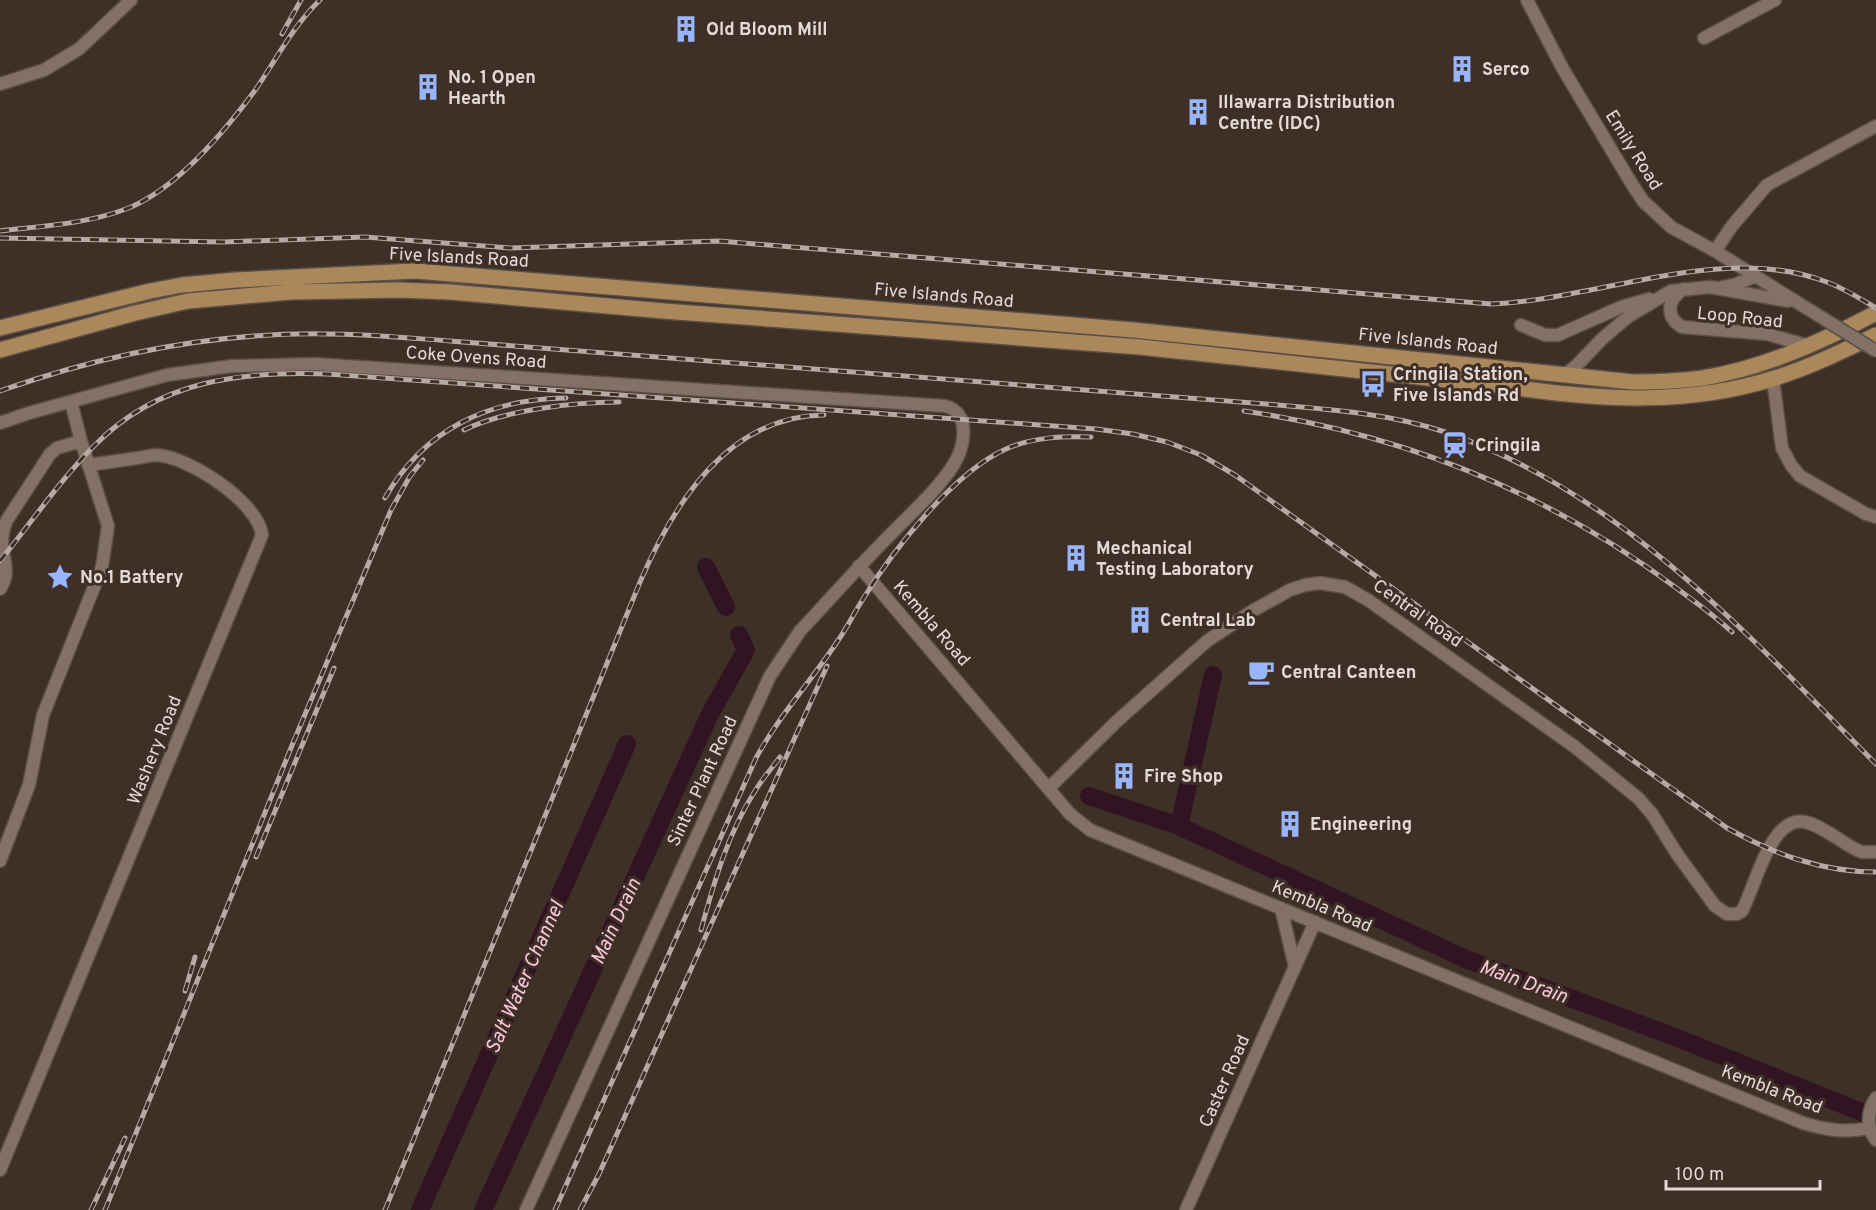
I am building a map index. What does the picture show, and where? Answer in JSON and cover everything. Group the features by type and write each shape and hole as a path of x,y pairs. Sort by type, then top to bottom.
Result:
{"main road":[{"name":"Five Islands Road","path":"0,328 182,285 415,271 1133,330 1633,382 1683,380 1728,372 1809,346 1876,313"},
{"name":"Five Islands Road","path":"3,350 135,313 188,301 291,292 399,290 450,292 664,311 1129,346 1568,395 1669,399 1740,388 1773,379 1816,363 1876,335"}],"street":[{"path":"0,84 44,70 79,49 131,0"},
{"name":"Emily Road","path":"1527,0 1563,69 1635,190 1664,221 1756,276"},
{"path":"1704,38 1775,0"},
{"path":"1715,251 1727,232 1765,187 1876,126"},
{"path":"1712,287 1726,282 1731,275 1732,267 1727,258"},
{"path":"1712,287 1734,285 1756,276"},
{"name":"Loop Road","path":"1756,276 1876,351"},
{"name":"Loop Road","path":"1563,376 1629,316 1671,291 1712,287 1798,303"},
{"name":"Loop Road","path":"1685,288 1673,298 1669,308 1673,320 1682,327 1772,335 1809,346"},
{"path":"1521,325 1542,334 1554,336 1621,306 1671,291"},
{"path":"1602,315 1614,311 1643,308"},
{"name":"Coke Ovens Road","path":"0,423 29,412 167,375 232,366 315,364 945,406 955,410"},
{"path":"1773,379 1782,448 1791,465 1800,476 1876,518"},
{"path":"0,861 29,785 43,715 102,567 108,526 71,402"},
{"name":"Sinter Plant Road","path":"526,1210 770,676 801,631 859,566 927,497 953,465 962,444 963,434 961,418 955,410"},
{"path":"0,589 7,569 2,543 7,520 50,454 57,448 81,441"},
{"name":"Washery Road","path":"0,1170 262,535 260,525 254,515 216,479 192,465 157,455 88,465"},
{"name":"Kembla Road","path":"859,566 1070,814 1090,830 1803,1123 1832,1131 1869,1128"},
{"name":"Central Road","path":"1049,788 1116,722 1207,640 1254,610 1290,591 1305,585 1332,584 1357,592 1575,747 1638,798 1652,814 1677,854 1715,906 1727,914 1737,914 1744,906 1774,838 1789,824 1809,823 1855,849 1863,852 1876,852"},
{"path":"1281,908 1295,967"},
{"name":"Caster Road","path":"1186,1210 1315,922"},
{"path":"1874,1101 1868,1116 1869,1128 1876,1140"}],"waterway":[{"name":"Main Drain","path":"706,567 726,607"},
{"name":"Main Drain","path":"483,1210 710,714 746,650 739,635"},
{"name":"Main Drain","path":"1179,826 1213,675"},
{"name":"Salt Water Channel","path":"420,1210 627,744"},
{"name":"Main Drain","path":"1089,796 1179,826 1468,960 1675,1037 1876,1118"}],"railway":[{"path":"282,34 301,0"},
{"path":"0,231 64,224 111,214 145,200 163,188 198,158 230,123 256,89 293,31 320,0"},
{"path":"0,238 223,242 365,237 511,248 719,241 1491,304 1531,300 1658,277 1743,268 1784,271 1824,281 1876,308"},
{"path":"0,391 120,356 202,341 285,334 342,334 1266,404 1401,420 1445,432 1509,458 1569,491 1625,530 1679,572 1730,619 1876,764"},
{"path":"0,561 70,473 95,445 120,423 146,406 174,393 233,378 327,374 1096,429 1133,434 1167,442 1201,455 1235,475 1727,828 1763,846 1799,860 1837,869 1876,872"},
{"path":"385,498 419,453 439,436 461,422 511,404 566,398"},
{"path":"464,430 519,412 619,402"},
{"path":"1244,411 1302,421 1360,435 1470,472 1524,496 1626,553 1697,603 1732,632"},
{"path":"385,1210 640,582 670,523 688,495 709,469 733,447 760,430 790,419 824,415"},
{"path":"555,1210 756,758 841,637 876,579 926,514 966,475 986,460 1006,449 1027,442 1059,437 1091,437"},
{"path":"105,1210 293,743 391,510 410,476 423,460"},
{"path":"580,1210 599,1174 827,666"},
{"path":"256,857 334,668"},
{"path":"701,930 729,841 745,807 780,757"},
{"path":"185,991 195,957"},
{"path":"91,1210 125,1138"}],"place":[{"name":"Old Bloom Mill","path":"686,29"},
{"name":"Serco","path":"1462,69"},
{"name":"No. 1 Open Hearth","path":"428,87"},
{"name":"Illawarra Distribution Centre (IDC)","path":"1198,112"},
{"name":"Cringila Station, Five Islands Rd","path":"1373,384"},
{"name":"Cringila","path":"1455,445"},
{"name":"Mechanical Testing Laboratory","path":"1076,558"},
{"name":"No.1 Battery","path":"60,577"},
{"name":"Central Lab","path":"1140,620"},
{"name":"Central Canteen","path":"1261,672"},
{"name":"Fire Shop","path":"1124,776"},
{"name":"Engineering","path":"1290,824"}]}
